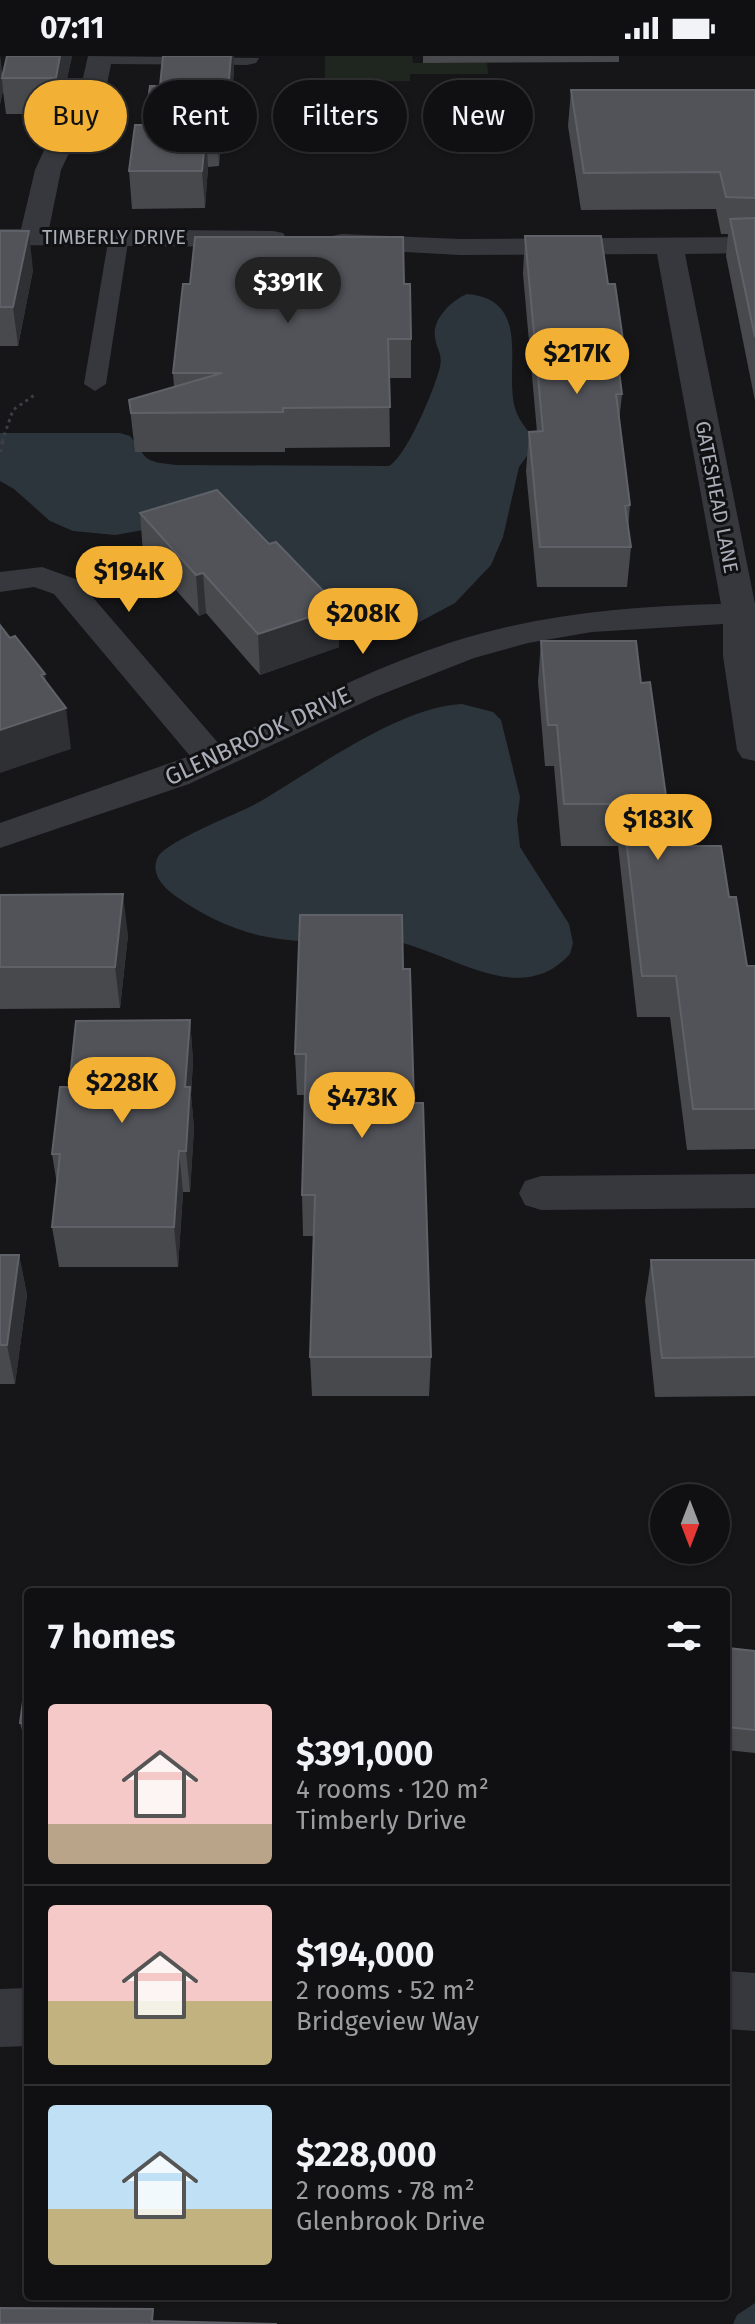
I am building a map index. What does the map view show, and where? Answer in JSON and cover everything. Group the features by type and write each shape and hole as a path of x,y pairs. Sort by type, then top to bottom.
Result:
{"street":[{"path":"33,237 52,160 90,104 102,56 247,58"},
{"name":"TIMBERLY DRIVE","path":"0,237 304,240 460,247 755,245"},
{"name":"GATESHEAD LANE","path":"669,245 747,614 740,656 755,750"},
{"path":"0,582 18,577 42,577 66,587 213,760"},
{"name":"GLENBROOK DRIVE","path":"0,836 213,760 333,701 412,668 498,640 629,618 747,614"},
{"path":"541,1193 755,1191"},
{"path":"730,2000 755,2002"},
{"path":"0,2018 24,2017"}],"lane":[{"path":"95,384 119,236"}],"path":[{"path":"0,452 15,404 36,394"}],"shaded area":[{"path":"325,56 412,56 413,63 487,63 488,74 410,74 410,81 325,80"},
{"path":"467,294 488,299 501,309 509,323 513,395 517,414 533,437 532,449 519,467 503,537 491,565 455,603 412,626 395,631 370,629 359,624 256,533 178,524 115,535 73,531 50,521 14,489 0,481 0,433 120,433 130,436 147,458 176,465 389,466 412,436 437,377 441,362 435,330 440,317 449,305"},
{"path":"462,704 493,712 501,720 520,797 517,820 520,847 569,924 573,943 570,954 549,970 527,977 503,976 382,939 295,941 258,935 190,906 159,880 157,859 173,844 261,801 385,727 438,708"}],"building":[{"path":"7,56 60,56 56,78 2,78"},
{"path":"163,56 231,56 229,80 161,80"},
{"path":"571,90 755,90 755,198 726,197 720,172 584,173"},
{"path":"135,125 143,125 143,152 204,152 202,171 129,171"},
{"path":"755,218 755,337 730,219"},
{"path":"0,231 29,231 13,307 0,307"},
{"path":"525,236 601,236 608,284 615,284 623,340 615,340 622,394 616,394 630,505 625,506 631,547 540,547 529,432 543,431"},
{"path":"195,237 403,237 404,284 410,284 411,339 388,339 390,407 283,408 283,412 131,413 129,400 222,373 173,373 183,284 190,284"},
{"path":"217,490 269,544 276,542 339,607 258,634 203,573 196,575 140,513"},
{"path":"0,625 10,638 15,636 45,674 41,675 66,708 0,730"},
{"path":"541,641 636,641 641,683 650,682 673,846 721,846 729,897 736,897 747,966 755,966 755,1109 693,1109 676,976 642,976 622,804 564,804 557,725 548,725"},
{"path":"123,894 115,967 0,967 0,895"},
{"path":"300,915 402,915 403,969 410,969 414,1103 423,1103 431,1357 310,1357 315,1195 302,1195 306,1054 295,1054"},
{"path":"190,1020 185,1087 190,1087 186,1151 179,1151 174,1227 52,1227 60,1154 52,1154 60,1087 69,1087 76,1021"},
{"path":"0,1255 19,1255 7,1345 0,1345"},
{"path":"651,1260 755,1260 755,1357 662,1358"},
{"path":"730,1648 755,1651 755,1730 730,1727"},
{"path":"24,1694 24,1724 20,1723"},
{"path":"0,2308 153,2309 152,2321 277,2324 0,2324"}],"waterway":[{"path":"746,2324 755,2316"}]}
